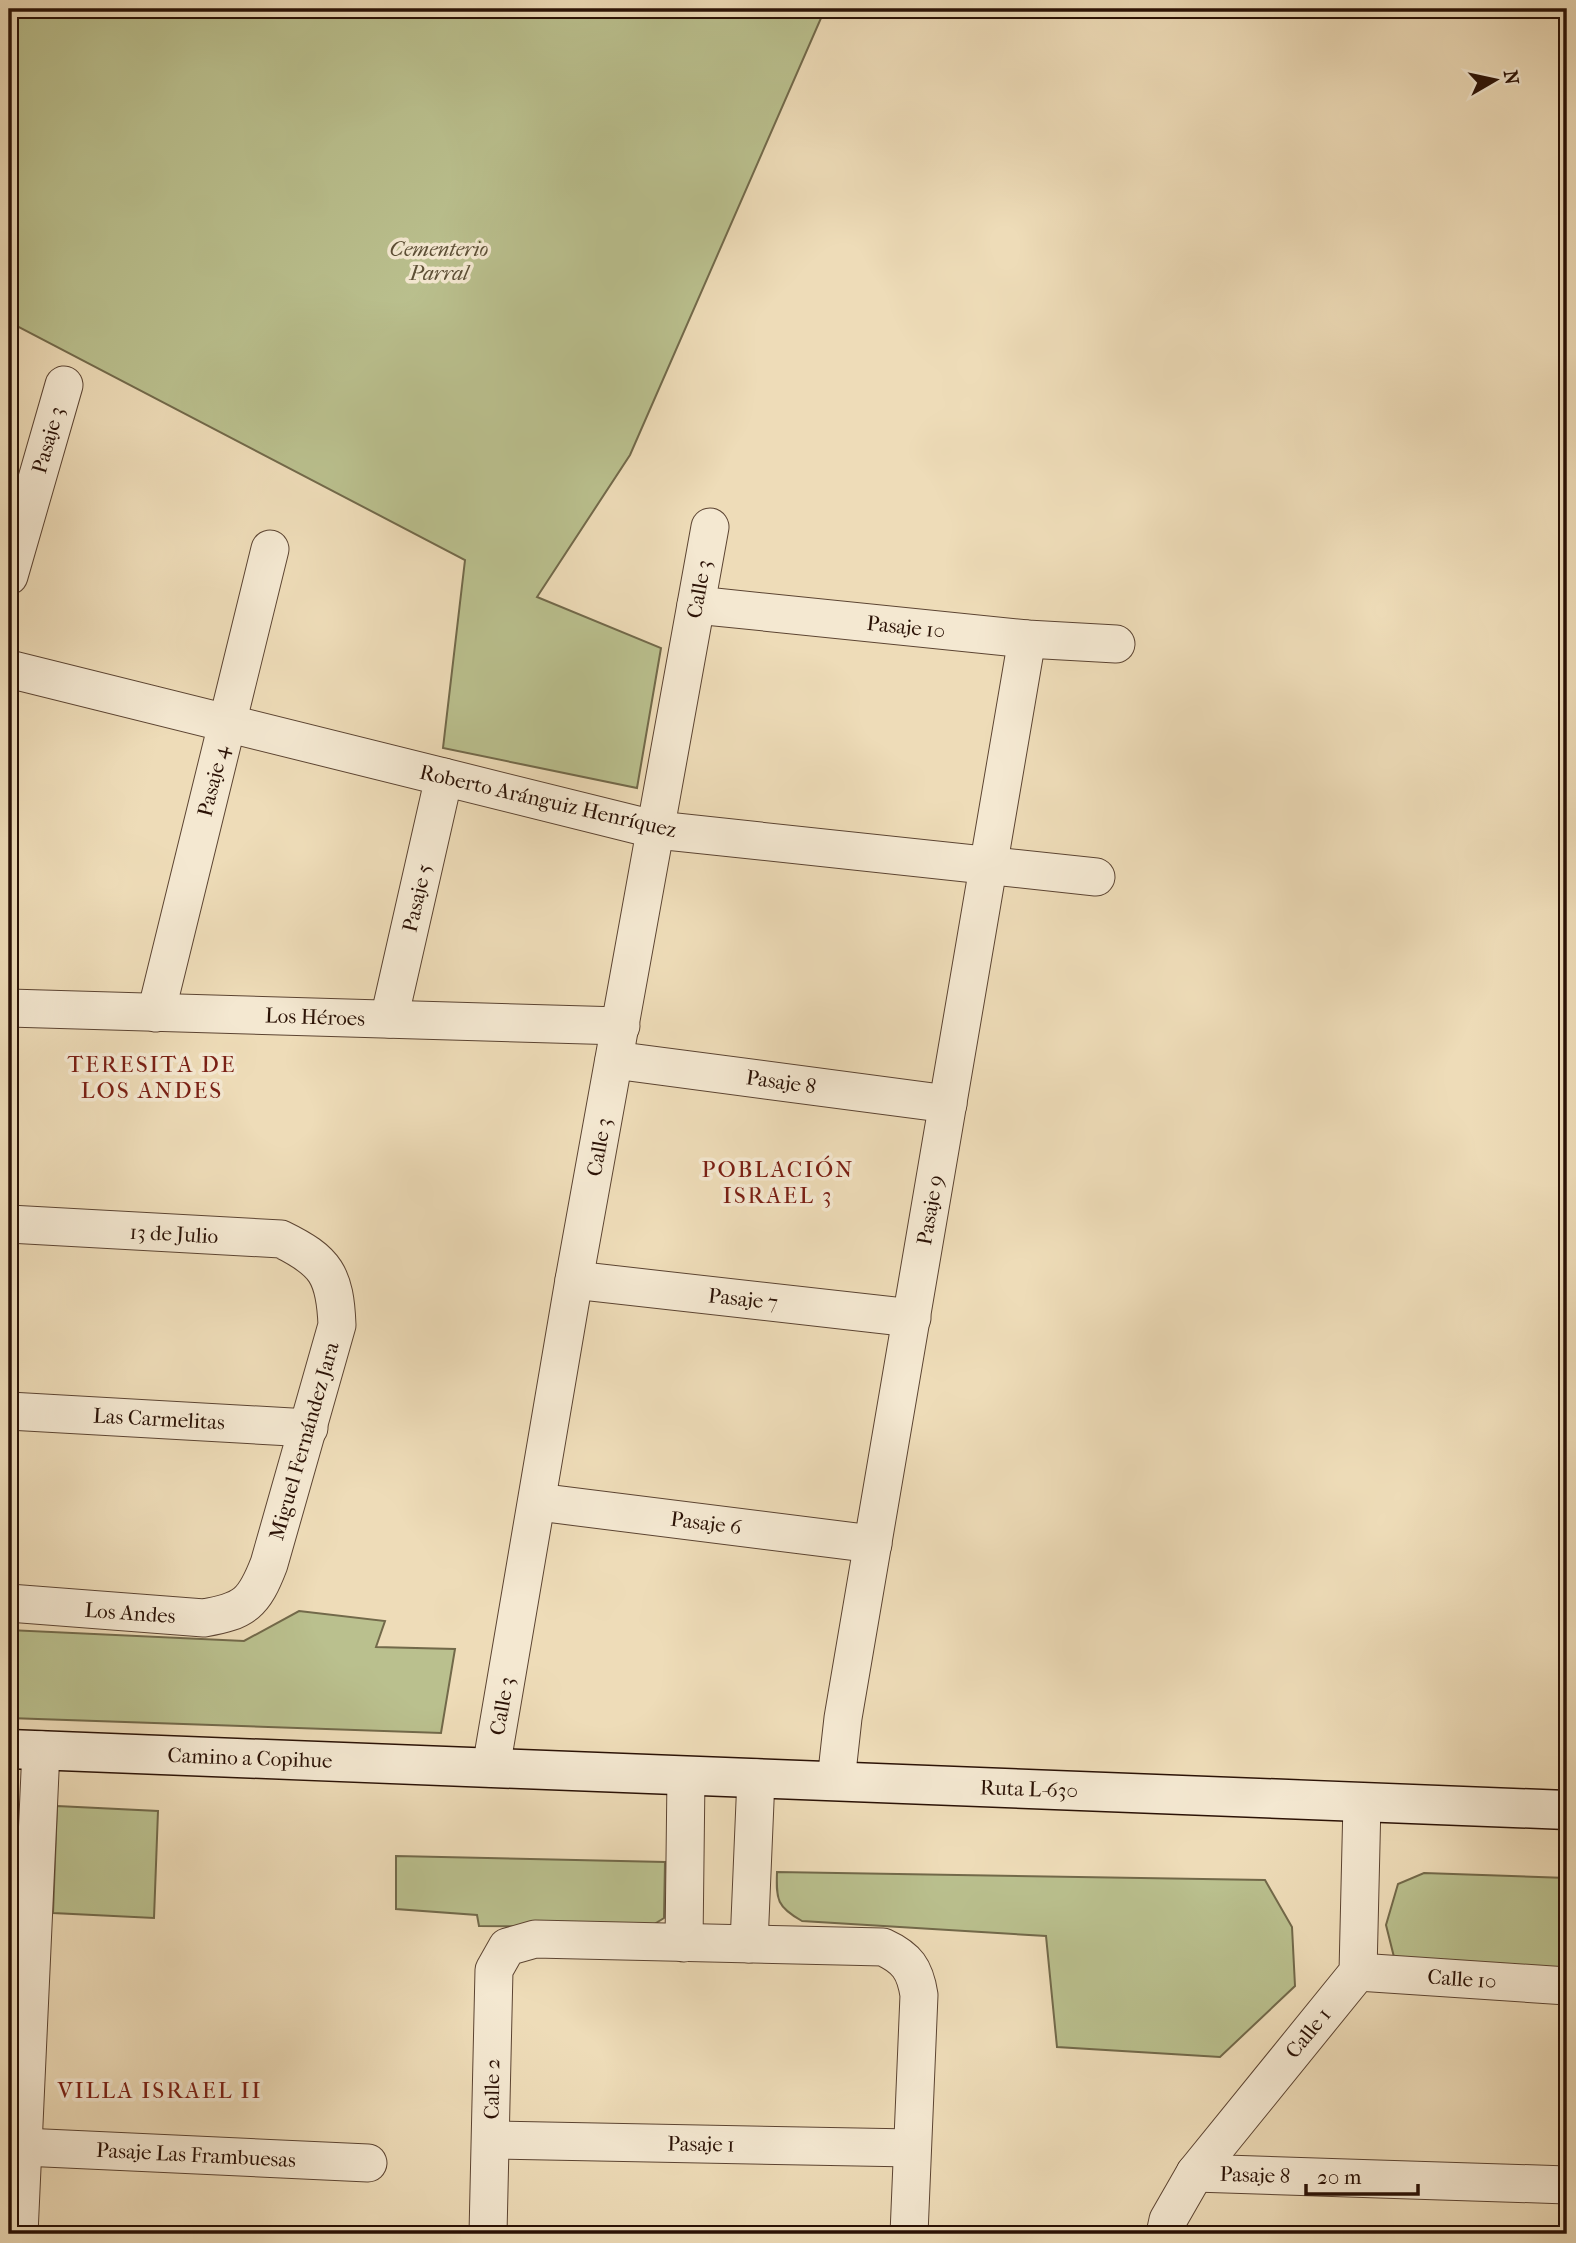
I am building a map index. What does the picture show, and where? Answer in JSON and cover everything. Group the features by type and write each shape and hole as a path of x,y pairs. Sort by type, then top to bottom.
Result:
{"street":[{"name":"Pasaje 3","path":"9,576 64,385"},
{"name":"Calle 3","path":"491,1768 574,1280 710,527"},
{"name":"Pasaje 4","path":"156,1013 270,549"},
{"name":"Pasaje 10","path":"696,605 1027,639 1116,644"},
{"name":"Pasaje 9","path":"836,1781 843,1718 1027,639"},
{"name":"Roberto Aránguiz Henríquez","path":"9,668 657,830 1096,877"},
{"name":"Pasaje 5","path":"389,1019 444,777"},
{"name":"Los Héroes","path":"9,1009 389,1019 618,1043"},
{"name":"Pasaje 8","path":"618,1043 947,1104"},
{"name":"13 de Julio","path":"9,1224 281,1240 311,1254 327,1274"},
{"name":"Miguel Fernández Jara","path":"248,1604 260,1588 269,1564 337,1325 336,1295 327,1274"},
{"name":"Pasaje 7","path":"574,1280 912,1318"},
{"name":"Las Carmelitas","path":"9,1411 309,1428"},
{"name":"Pasaje 6","path":"538,1502 873,1544"},
{"name":"Los Andes","path":"9,1603 204,1618 229,1614 248,1604"},
{"name":"Camino a Copihue","path":"25,1750 491,1768"},
{"path":"19,2234 23,2147 25,1750"},
{"name":"Ruta L-630","path":"491,1768 1567,1810"},
{"path":"685,1776 684,1942 883,1947 909,1962 916,1976 919,1995 909,2234"},
{"path":"749,1944 756,1778"},
{"path":"1358,1972 1362,1802"},
{"name":"Calle 2","path":"488,2234 494,1970 507,1947 519,1941 535,1939 684,1942"},
{"name":"Calle 10","path":"1358,1972 1567,1986"},
{"name":"Calle 1","path":"1165,2234 1168,2220 1195,2173 1358,1972"},
{"name":"Pasaje 1","path":"491,2140 912,2148"},
{"name":"Pasaje Las Frambuesas","path":"23,2147 368,2162"},
{"name":"Pasaje 8","path":"1195,2173 1567,2185"}],"green space":[{"name":"Cementerio Parral","path":"9,9 825,9 630,455 537,597 661,648 637,788 443,748 465,560 9,322"},
{"path":"299,1611 385,1621 376,1647 455,1649 441,1733 9,1718 9,1630 244,1641"},
{"path":"57,1806 158,1811 154,1918 53,1913"},
{"path":"396,1856 665,1862 664,1918 648,1928 479,1926 477,1915 396,1909"},
{"path":"777,1872 1265,1880 1292,1927 1295,1986 1220,2057 1057,2047 1046,1936 802,1921 787,1911 780,1902"},
{"path":"1424,1873 1567,1878 1567,1976 1396,1965 1386,1925 1398,1884"}],"district":[{"name":"TERESITA DE LOS ANDES","path":"152,1077"},
{"name":"POBLACIÓN ISRAEL 3","path":"778,1182"},
{"name":"VILLA ISRAEL II","path":"160,2090"}]}
